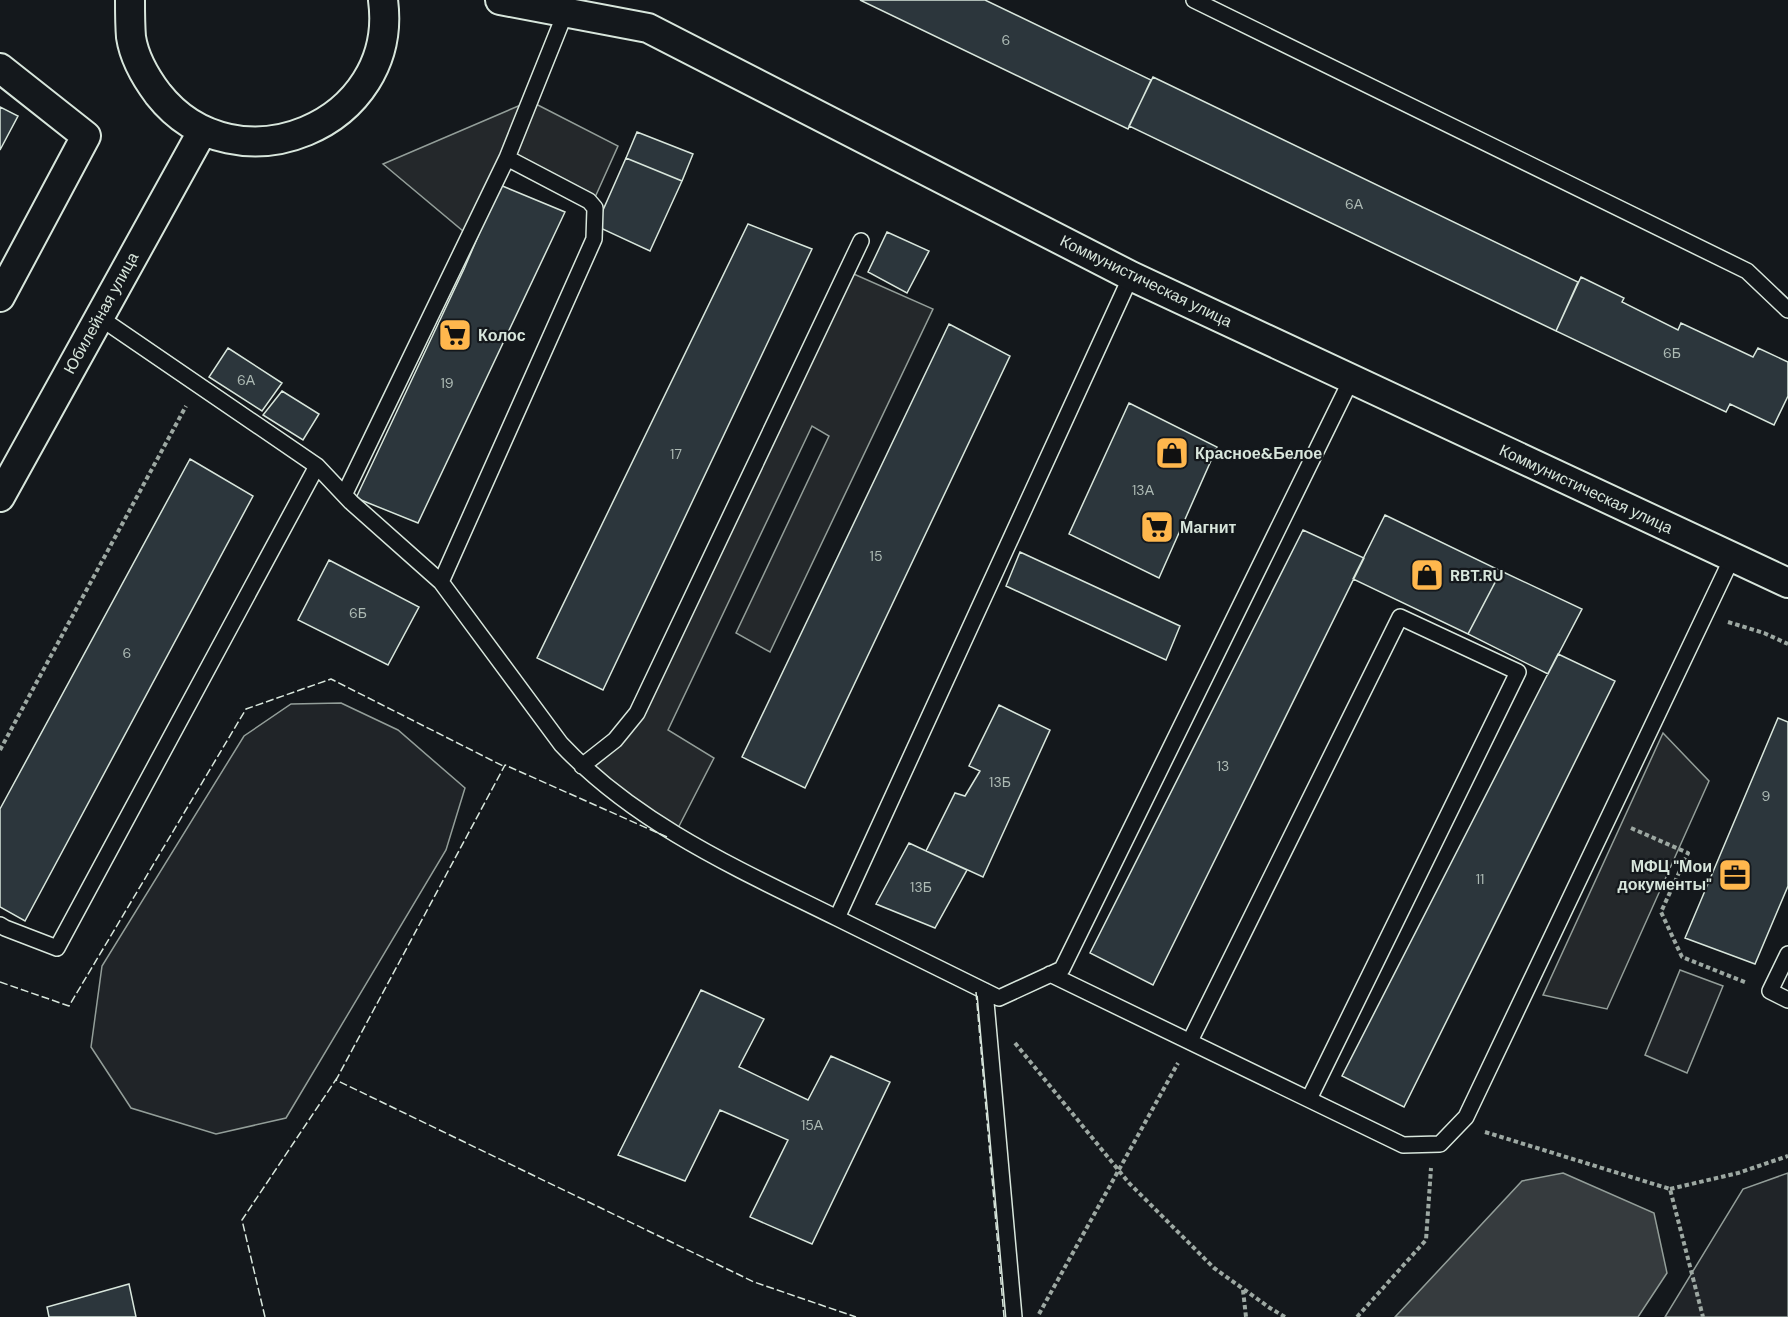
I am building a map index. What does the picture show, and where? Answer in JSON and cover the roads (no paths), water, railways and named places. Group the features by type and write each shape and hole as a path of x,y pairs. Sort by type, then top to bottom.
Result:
{"street":[{"path":"130,0 131,38 145,76 170,108 202,130 238,141 274,141 309,132 340,112 364,85 380,52 386,16 384,0"},
{"name":"Коммунистическая улица","path":"500,0 648,28 1131,276 1788,583"},
{"path":"0,68 86,136 0,297"},
{"name":"Юбилейная улица","path":"0,497 202,130"}],"lane":[{"path":"1194,0 1747,271 1788,310"},
{"path":"345,493 507,158 566,11"},
{"path":"441,582 594,239 595,208 589,201 507,158"},
{"path":"582,766 615,740 637,713 861,241"},
{"path":"837,918 1131,276"},
{"path":"99,317 317,466 345,493 351,502 441,582 561,744 582,766 633,809 702,849 999,998 1062,969 1352,378"},
{"path":"0,925 57,948 317,466"},
{"path":"1050,974 1403,1145 1440,1144 1466,1117 1732,558"},
{"path":"1190,1041 1400,617 1518,672 1309,1099"},
{"path":"1788,954 1770,991 1788,1000"},
{"path":"985,991 1014,1317"}],"place":[{"name":"Колос","path":"455,335"},
{"name":"Красное&Белое","path":"1172,453"},
{"name":"Магнит","path":"1157,527"},
{"name":"RBT.RU","path":"1427,575"},
{"name":"МФЦ \"Мои документы\"","path":"1735,875"}]}
